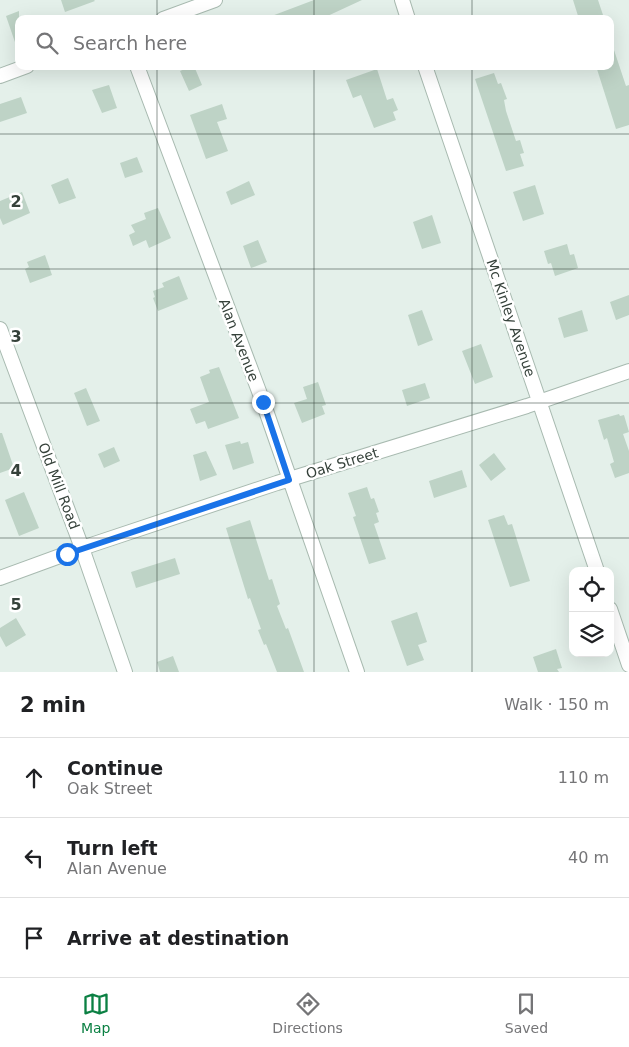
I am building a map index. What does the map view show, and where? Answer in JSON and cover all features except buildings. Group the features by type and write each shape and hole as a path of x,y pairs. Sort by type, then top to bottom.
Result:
{"street":[{"path":"174,15 214,0"},
{"path":"402,0 407,15"},
{"path":"0,76 16,70"},
{"name":"Alan Avenue","path":"138,70 263,402 358,672"},
{"name":"Mc Kinley Avenue","path":"426,70 596,567"},
{"name":"Old Mill Road","path":"0,329 126,672"},
{"name":"Oak Street","path":"0,578 82,548 289,480 540,402 629,371"},
{"path":"611,612 629,665"}],"route":[{"path":"67,554 289,480 263,402"}]}
